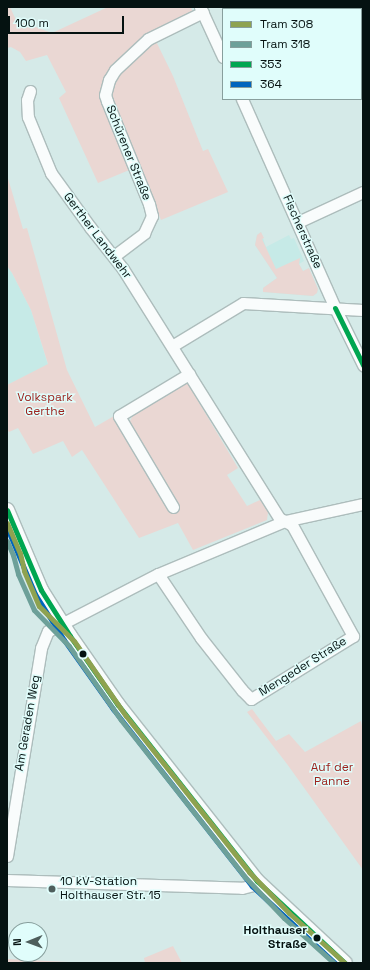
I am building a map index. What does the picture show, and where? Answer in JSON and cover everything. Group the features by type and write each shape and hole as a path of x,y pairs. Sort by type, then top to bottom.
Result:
{"main road":[{"path":"7,510 41,590 62,624 126,716 257,881 345,963"}],"street":[{"path":"202,10 222,55"},
{"name":"Schürener Straße","path":"114,256 144,233 152,216 149,204 107,102 105,95 109,80 115,70 148,38 202,10"},
{"name":"Gerther Landwehr","path":"30,91 27,100 28,117 50,172 90,227 114,256 279,518 285,521"},
{"name":"Fischerstraße","path":"242,100 335,308 363,365"},
{"path":"298,222 363,192"},
{"path":"172,346 243,302 363,310"},
{"path":"174,507 119,416 189,374"},
{"name":"Am Geraden Weg","path":"7,856 40,648 48,631 158,574 285,521 363,504"},
{"name":"Mengeder Straße","path":"158,574 201,638 242,690 251,699 353,636 292,525 285,521"},
{"path":"7,880 236,888 252,885 257,881"}],"shaded area":[{"path":"261,232 266,247 289,235 291,239 294,238 304,261 299,264 303,271 309,268 318,289 317,293 313,296 263,292 263,288 277,278 255,245 257,235"},
{"path":"7,266 31,310 48,365 7,385"}],"green space":[{"path":"7,7 10,7 16,20 52,33 108,7 191,7 193,13 151,31 173,76 203,151 208,149 228,192 161,220 139,166 98,183 59,98 66,92 47,55 26,61 20,52 11,47 7,48"},
{"path":"267,7 319,7 319,8"},
{"name":"Volkspark Gerthe","path":"7,175 23,229 27,228 67,370 95,427 114,416 129,423 135,411 183,383 188,384 238,468 227,475 247,506 260,500 268,512 267,520 193,550 178,523 139,538 82,450 72,457 63,441 33,454 18,428 9,432 7,429 7,385 48,364 31,310 7,266"},
{"path":"261,232 264,238 262,239 276,269 300,258 299,264 303,271 309,268 318,289 317,293 313,296 263,292 263,288 277,278 255,245 257,235"},
{"name":"Auf der Panne","path":"252,709 276,741 289,734 305,752 361,721 363,731 363,870 287,764 247,712"},
{"path":"173,946 182,963 145,963 144,958"},
{"path":"7,959 8,962 48,961 89,963 7,963"}],"tram line":[{"name":"308","path":"7,523 20,553 24,571 39,606 74,641 126,716 249,872 289,913 345,963"},
{"name":"318","path":"7,541 13,555 18,574 34,610 69,646 121,720 244,876 284,918 334,963"}],"transit line":[{"name":"353","path":"335,308 363,365"},
{"name":"353","path":"7,510 41,590 70,636 118,705 257,881 345,963"},
{"name":"364","path":"7,528 35,594 64,640 113,709 252,886 335,963"}],"place":[{"name":"10 kV-Station Holthauser Str. 15","path":"52,889"},
{"name":"Holthauser Straße","path":"317,938"}]}
